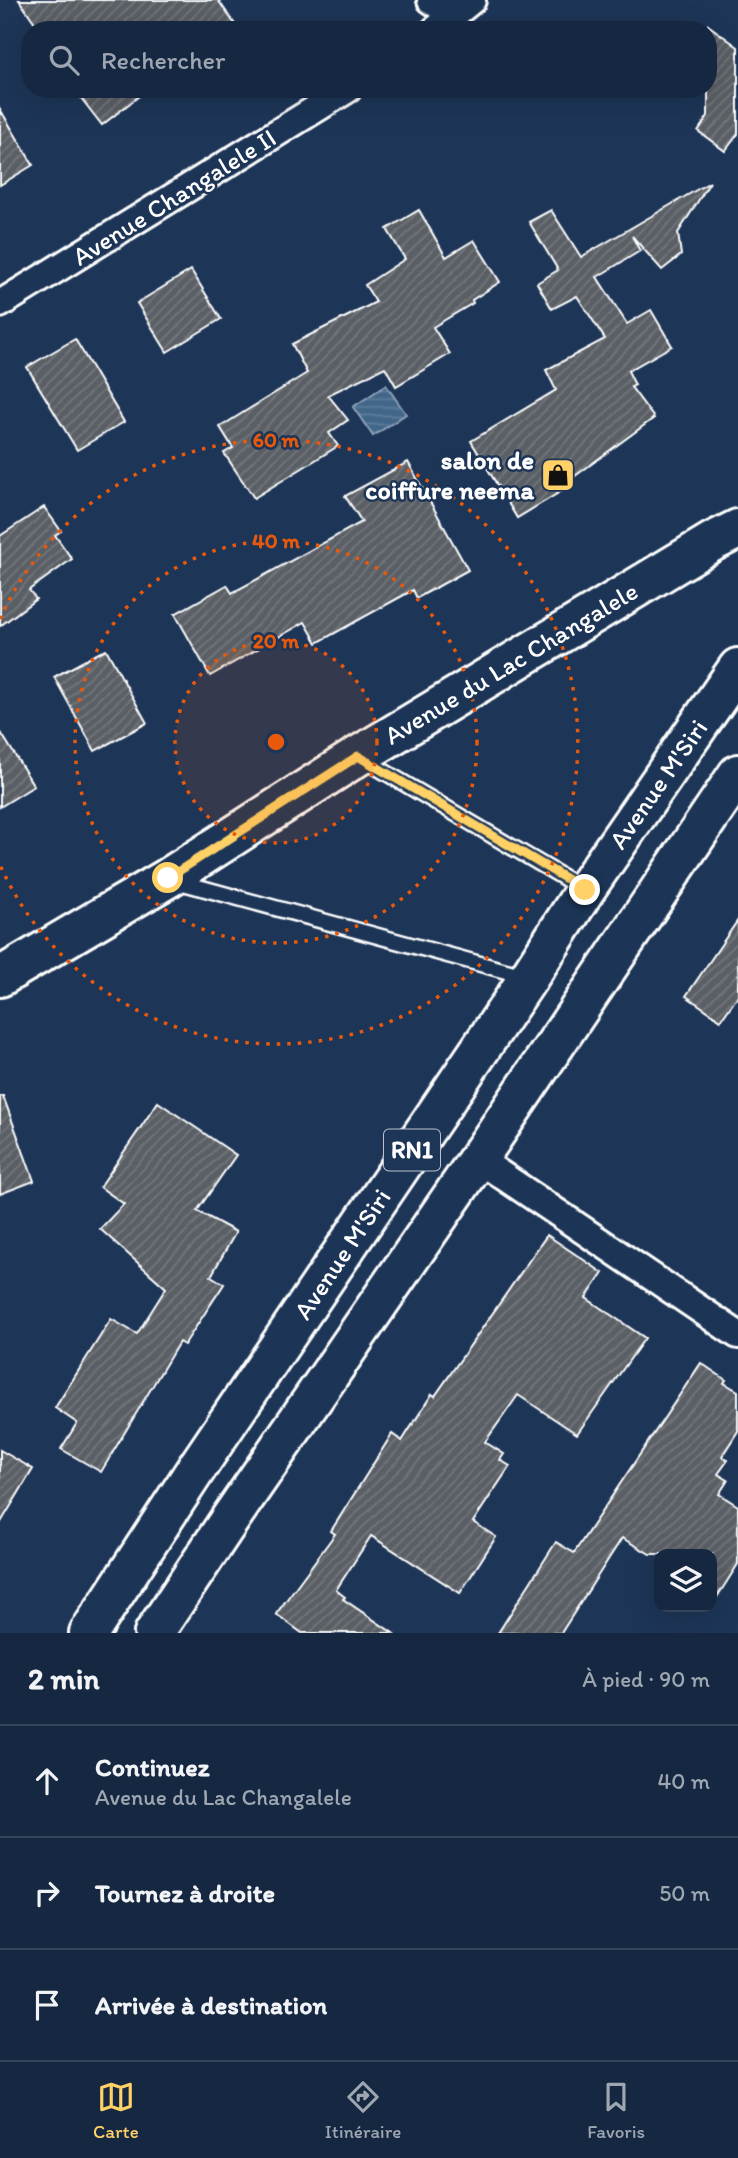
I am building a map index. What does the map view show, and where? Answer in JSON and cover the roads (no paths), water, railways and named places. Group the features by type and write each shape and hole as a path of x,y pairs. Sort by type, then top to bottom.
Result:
{"main road":[{"name":"Avenue du Lac Changalele","path":"0,977 168,878 358,756 738,528"},
{"name":"Avenue M'Siri","path":"89,1633 585,890 738,668"},
{"name":"RN1","path":"154,1633 738,774"}],"street":[{"path":"431,0 454,15"},
{"name":"Avenue Changalele II","path":"0,304 333,98"},
{"path":"478,1159 738,1335"}],"lane":[{"path":"358,756 585,890"},
{"path":"168,878 529,977"}],"water":[{"path":"386,385 406,414 373,436 353,407"}],"place":[{"name":"salon de coiffure neema","path":"558,475"}]}
